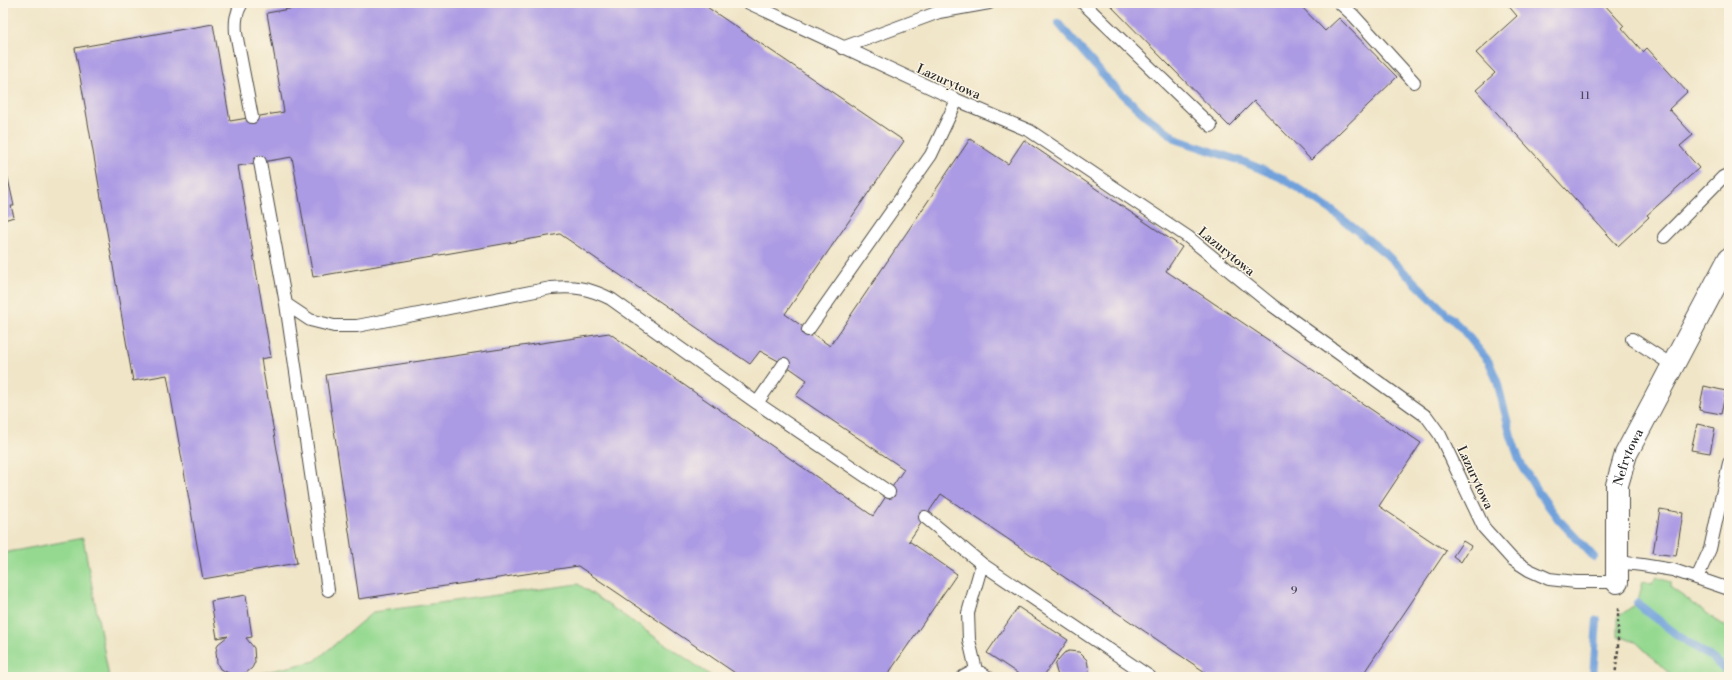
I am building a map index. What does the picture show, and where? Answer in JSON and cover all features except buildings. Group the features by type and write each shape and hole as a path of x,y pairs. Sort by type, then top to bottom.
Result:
{"street":[{"name":"Nefrytowa","path":"1617,572 1617,486 1620,469 1626,454 1672,365 1729,259"}],"lane":[{"path":"242,3 237,11 235,23 252,117"},
{"name":"Lazurytowa","path":"749,3 842,48 1030,131 1188,237 1273,306 1427,417 1440,435 1484,528 1512,559 1528,570 1549,580 1576,582 1642,565 1673,570 1729,589"},
{"path":"842,48 939,12 989,3"},
{"path":"1083,3 1211,126"},
{"path":"1340,3 1354,16 1414,82"},
{"path":"808,330 931,155 957,100"},
{"path":"260,162 286,304 328,590"},
{"path":"1664,237 1722,177 1729,174"},
{"path":"286,304 310,320 334,326 357,326 551,288 574,286 593,290 611,299 757,403 889,492"},
{"path":"1632,339 1672,365"},
{"path":"757,403 784,364"},
{"path":"1697,578 1710,549 1729,463"},
{"path":"925,517 982,564 1150,677"},
{"path":"982,564 968,613 969,640 976,670 988,677"},
{"path":"963,677 976,670"}],"path":[{"path":"1615,677 1618,650 1617,572"}],"green space":[{"path":"83,538 109,677 3,677 3,553"},
{"path":"1656,577 1670,582 1670,587 1729,629 1729,677 1673,677 1636,642 1618,636 1618,617 1637,603 1643,582 1652,584"},
{"path":"578,584 713,677 245,677 315,661 373,612"}],"waterway":[{"path":"1058,23 1110,83 1146,116 1178,140 1244,162 1282,178 1331,210 1385,253 1463,330 1489,362 1497,381 1511,436 1520,462 1536,489 1559,520 1594,557"},
{"path":"1637,603 1676,634 1713,659 1727,672 1729,671"},
{"path":"1593,677 1597,620"}]}
